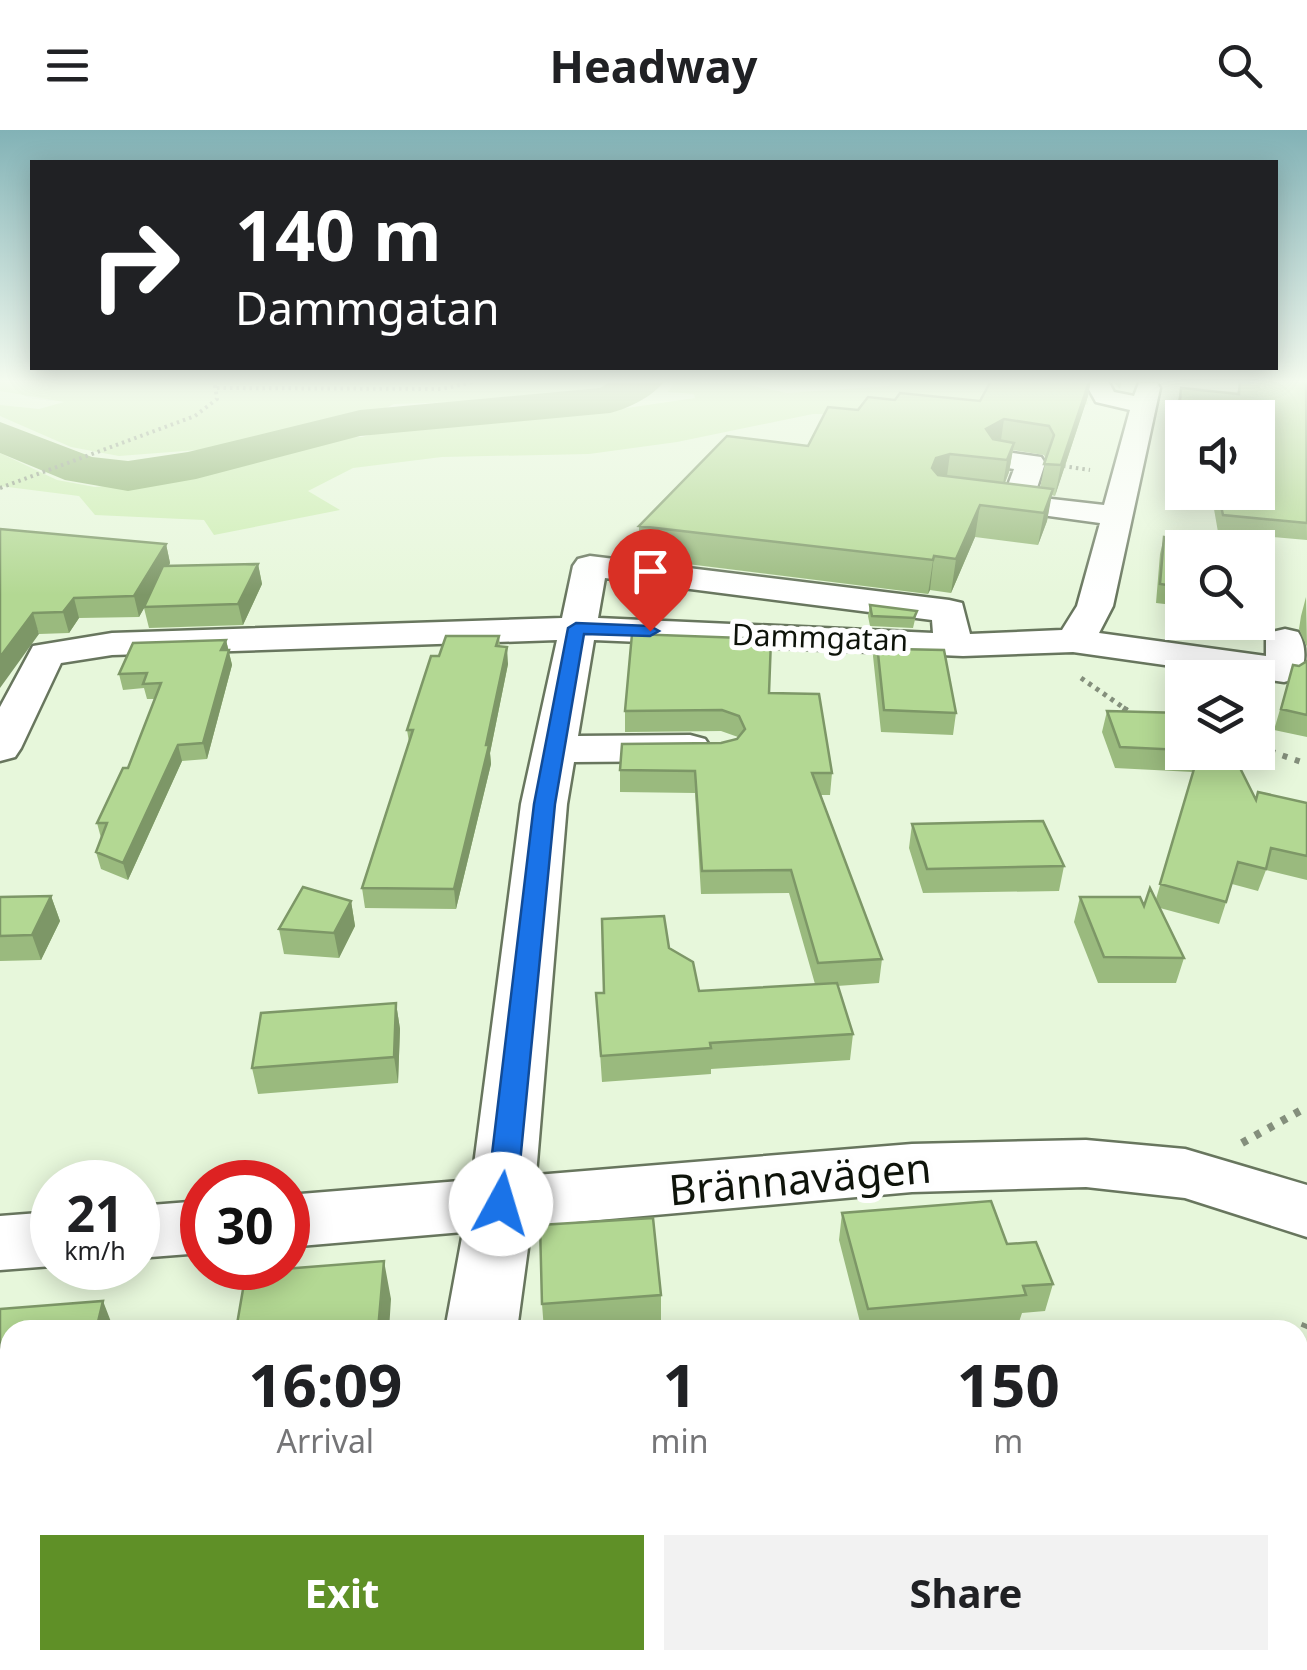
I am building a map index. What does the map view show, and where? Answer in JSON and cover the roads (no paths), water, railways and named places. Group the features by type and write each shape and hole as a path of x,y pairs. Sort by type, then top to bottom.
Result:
{"street":[{"path":"1073,641 1086,626 1095,606 1132,451"},
{"path":"999,459 1031,463 1016,504"},
{"path":"981,500 1116,516"},
{"path":"482,1320 501,1204 544,804 590,566 949,611 953,644"},
{"name":"Dammgatan","path":"0,748 46,654 130,643 576,628 953,644 1073,641 1279,670"},
{"path":"555,748 720,748"},
{"name":"Brännavägen","path":"310,1219 912,1168 1016,1165 1144,1167 1228,1184 1307,1211"},
{"path":"0,1243 30,1241"}],"waterway":[{"path":"36,451 82,470 128,476 196,465 239,451"}]}
